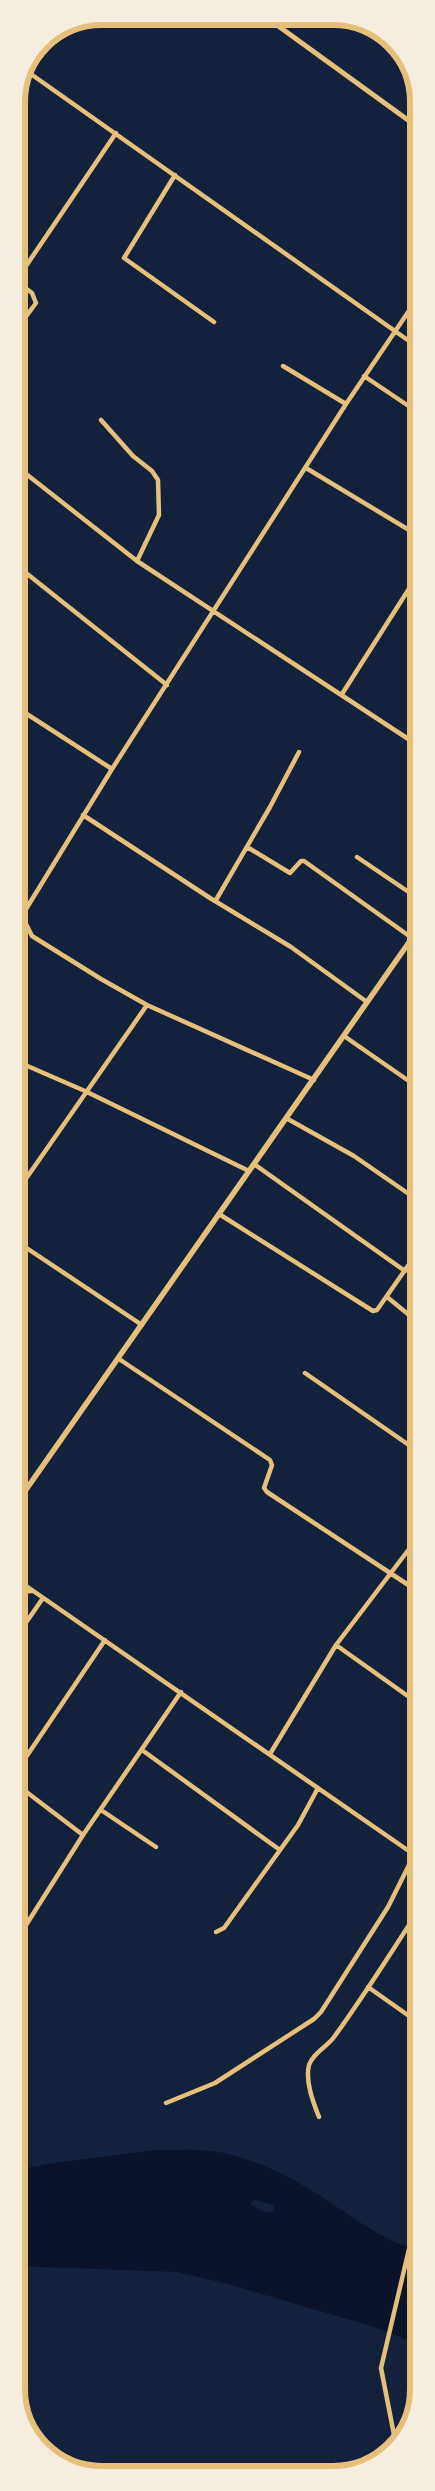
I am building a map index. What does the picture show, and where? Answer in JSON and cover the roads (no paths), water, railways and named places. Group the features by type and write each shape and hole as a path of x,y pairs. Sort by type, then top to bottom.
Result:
{"main road":[{"path":"25,1491 410,941"}],"street":[{"path":"277,25 410,122"},
{"path":"31,74 410,342"},
{"path":"25,268 116,133"},
{"path":"175,175 124,258 214,322"},
{"path":"25,288 32,293 36,303 25,318"},
{"path":"25,915 27,906 112,769 214,614 346,404 410,308"},
{"path":"283,366 346,404"},
{"path":"364,376 410,408"},
{"path":"101,420 133,456 152,471 158,480 159,515 137,562"},
{"path":"306,468 410,531"},
{"path":"25,473 137,562 214,614 342,694 410,741"},
{"path":"25,572 167,685"},
{"path":"342,694 410,587"},
{"path":"25,713 112,769"},
{"path":"216,900 299,752"},
{"path":"83,815 291,947 367,1002"},
{"path":"248,846 290,873 301,861 304,861 410,937"},
{"path":"357,857 410,893"},
{"path":"25,922 28,929 41,942 147,1005 314,1080"},
{"path":"25,933 28,929"},
{"path":"25,1180 85,1091 147,1005"},
{"path":"344,1036 410,1082"},
{"path":"25,1065 85,1091 249,1171"},
{"path":"286,1118 354,1156 410,1195"},
{"path":"254,1164 405,1271"},
{"path":"219,1214 373,1311 377,1310 410,1263"},
{"path":"25,1247 142,1325"},
{"path":"387,1296 410,1315"},
{"path":"119,1359 270,1460 272,1465 265,1490 410,1586"},
{"path":"305,1373 410,1446"},
{"path":"270,1754 336,1644 410,1547"},
{"path":"25,1586 181,1692 410,1853"},
{"path":"25,1591 32,1591"},
{"path":"25,1624 43,1598"},
{"path":"25,1759 105,1640"},
{"path":"336,1644 410,1697"},
{"path":"25,1927 83,1836 181,1692"},
{"path":"142,1750 280,1850"},
{"path":"216,1932 224,1928 298,1825 318,1788"},
{"path":"25,1791 83,1836"},
{"path":"101,1810 156,1847"},
{"path":"166,2103 215,2084 322,2012 388,1907 410,1868"},
{"path":"319,2117 312,2100 309,2066 312,2058 333,2039 410,1924"},
{"path":"368,1987 410,2017"},
{"path":"394,2436 381,2368 410,2245"}],"water":[{"path":"155,2150 219,2152 265,2166 311,2190 380,2234 410,2248 410,2341 371,2326 228,2284 176,2272 25,2266 25,2168","holes":["254,2200 272,2204 275,2209 272,2212 264,2212 250,2204"]}]}
